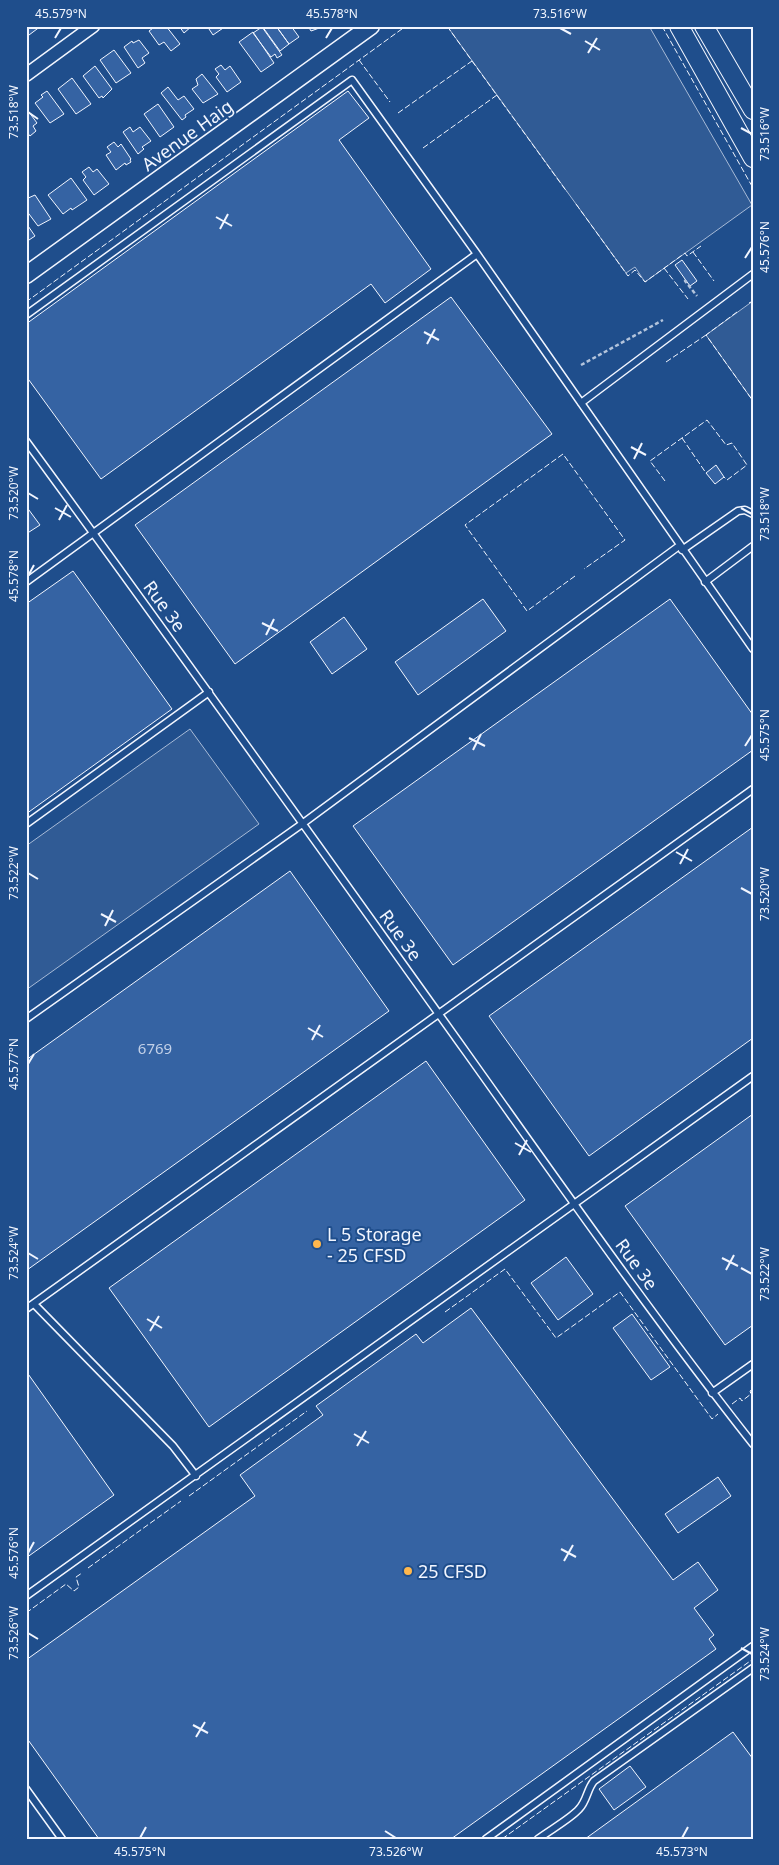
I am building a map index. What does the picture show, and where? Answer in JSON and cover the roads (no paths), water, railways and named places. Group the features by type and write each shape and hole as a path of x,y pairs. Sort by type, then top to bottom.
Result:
{"main road":[{"path":"678,26 751,151"},
{"path":"704,26 753,110"}],"street":[{"path":"26,74 93,26"},
{"name":"Avenue Haig","path":"26,275 370,26"}],"lane":[{"path":"26,315 352,80 477,254 753,649"},
{"path":"26,582 477,254"},
{"path":"581,404 753,274"},
{"name":"Rue 3e","path":"26,441 209,692 575,1204 712,1393 753,1444"},
{"path":"26,1019 302,824 681,548 738,511 745,510 753,514"},
{"path":"705,582 753,546"},
{"path":"26,824 209,692"},
{"path":"26,1309 753,789"},
{"path":"26,1596 753,1076"},
{"path":"34,1304 173,1446 196,1476"},
{"path":"712,1393 753,1364"},
{"path":"486,1839 753,1646"},
{"path":"538,1839 579,1809 584,1802 589,1786 594,1781 753,1668"},
{"path":"26,1789 62,1839"}],"place":[{"name":"L 5 Storage - 25 CFSD","path":"317,1244"},
{"name":"25 CFSD","path":"408,1571"}]}
